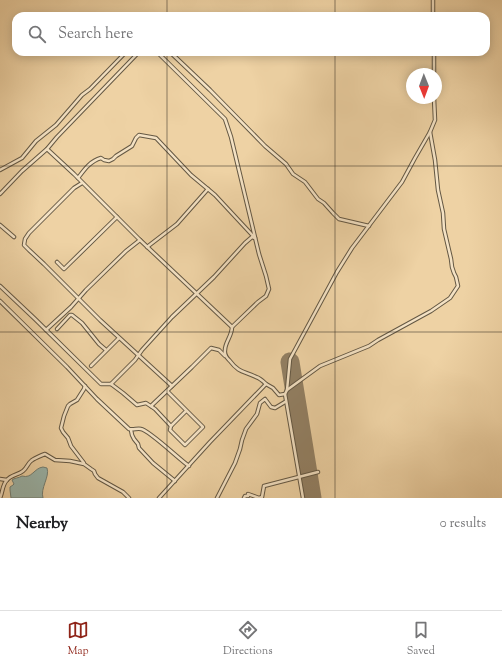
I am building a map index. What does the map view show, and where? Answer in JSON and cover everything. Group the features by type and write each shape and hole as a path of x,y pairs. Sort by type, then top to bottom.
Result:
{"street":[{"path":"433,0 433,12"},
{"path":"0,170 22,158 36,141 56,125 82,95 90,89 122,56"},
{"path":"0,194 22,171 47,149 135,56"},
{"path":"161,56 225,119 231,137 255,238 269,289 266,296 232,327 232,332 224,352 226,356"},
{"path":"174,56 265,146 286,164 293,174 305,182 318,199 324,203 339,219 369,226"},
{"path":"434,56 434,68"},
{"path":"303,498 285,402 290,359 337,272 352,248 402,182 430,132 435,120 434,104"},
{"path":"287,390 320,366 369,346 430,311 450,298 458,286 452,267 444,229 443,213 438,190 430,132"},
{"path":"78,178 96,159 101,158 109,161 113,159 132,146 139,135 156,138 191,175 216,195 255,238"},
{"path":"47,149 232,327"},
{"path":"82,183 74,188 29,233 25,238 24,244 119,338 172,386"},
{"path":"148,247 177,224 208,189"},
{"path":"57,262 64,269 117,217"},
{"path":"0,225 14,237"},
{"path":"111,384 132,363 172,317 214,277 245,243 252,237 255,238"},
{"path":"46,330 67,311 126,251 140,240"},
{"path":"0,286 101,384 111,384 137,405 146,403 172,426"},
{"path":"0,301 97,399 131,430 139,448 153,463 175,481"},
{"path":"57,329 70,315 72,315 82,323 99,344 106,350"},
{"path":"91,366 119,338"},
{"path":"151,406 211,348 219,350 226,356 236,369 254,375 273,388 279,395 285,394"},
{"path":"159,498 266,384"},
{"path":"84,464 71,446 68,438 61,428 68,406 77,400 85,386"},
{"path":"167,391 203,427 185,445 170,430 186,411"},
{"path":"217,498 235,463 246,430 257,414 260,403 265,399 271,407 275,408 285,402"},
{"path":"131,430 140,428 143,429 188,466"},
{"path":"0,498 2,488 6,480 24,470 31,461 43,454 55,460 70,460 84,464 94,471 94,474 98,478 122,492 128,498"},
{"path":"244,498 245,496 248,496 248,494 259,498 262,497 264,486 318,472"},
{"path":"0,479 6,480"}],"shaded area":[{"path":"43,467 47,468 48,471 42,494 43,498 11,498 10,487 14,484 12,480 22,476 25,477 31,475 37,469"}],"runway":[{"path":"290,362 312,498"}]}
